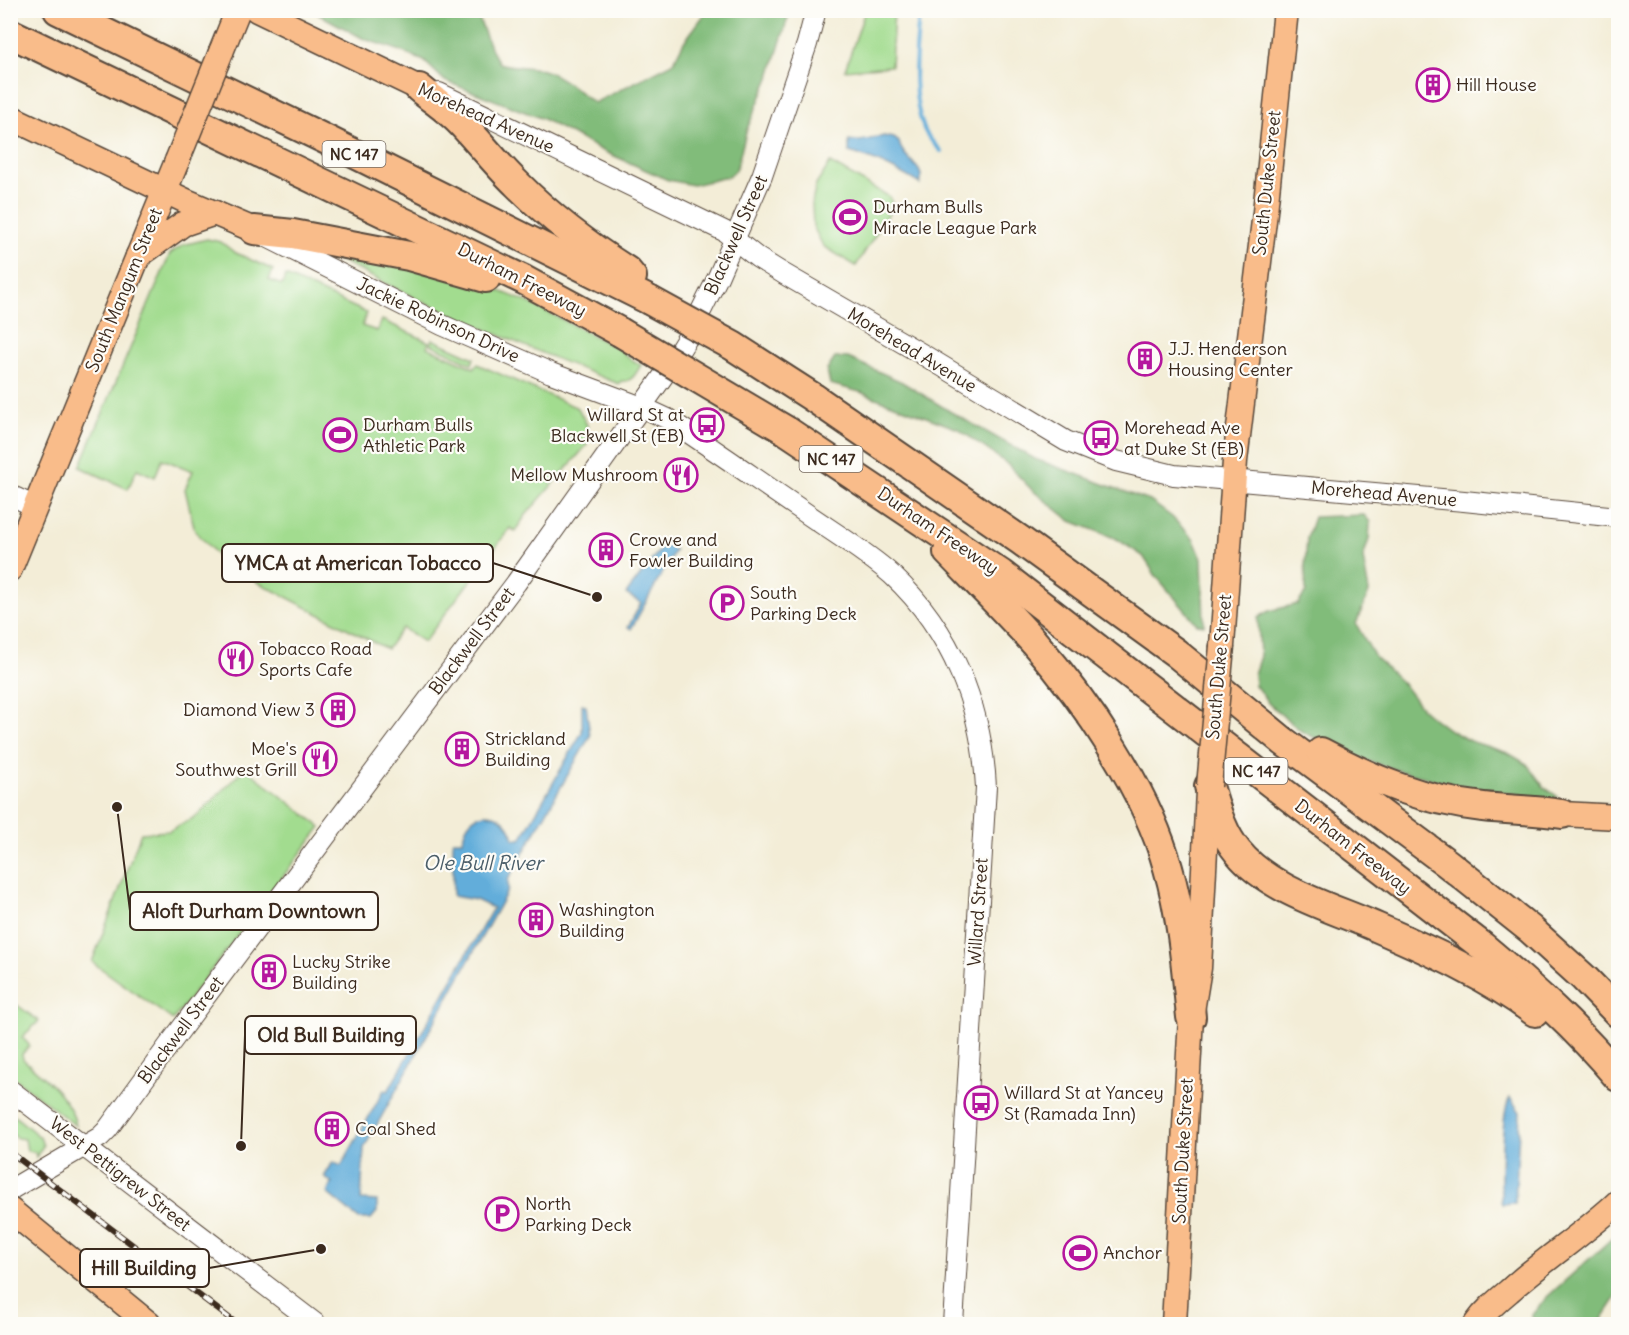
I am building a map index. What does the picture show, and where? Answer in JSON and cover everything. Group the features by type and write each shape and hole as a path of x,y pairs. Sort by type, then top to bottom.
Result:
{"highway":[{"name":"Durham Freeway","path":"58,10 329,141 649,300 733,345 1020,540 1176,653 1283,741 1447,863 1530,929 1584,978 1618,1013"},
{"name":"Durham Freeway","path":"10,33 556,296 787,430 1001,574 1482,946 1548,1003 1596,1051 1618,1077"},
{"path":"419,88 446,108 540,206 588,246 627,271 649,300"},
{"path":"254,230 293,234 409,255 471,272 515,289 556,296"},
{"path":"874,488 948,551 1033,641 1117,756 1148,817 1167,865 1180,928 1191,1017"},
{"path":"1176,653 1316,750 1366,776 1416,794 1448,801 1482,807 1562,814"},
{"path":"1209,786 1225,832 1250,865 1305,898 1454,962 1514,996 1543,1018 1590,1060 1618,1077"}],"main road":[{"name":"South Mangum Street","path":"10,569 238,10"},
{"name":"Morehead Avenue","path":"257,10 419,88"},
{"name":"South Duke Street","path":"1174,1324 1191,1017 1199,968 1209,786 1233,482 1286,10"},
{"name":"Jackie Robinson Drive","path":"10,117 254,230"},
{"path":"138,256 183,224 215,213"},
{"path":"1562,814 1618,817"},
{"path":"1476,1324 1494,1304 1527,1275 1575,1239 1618,1202"},
{"path":"10,1210 149,1324"}],"street":[{"name":"Blackwell Street","path":"10,1190 84,1147 107,1130 516,584 642,407 689,335 735,239 765,166 807,44 816,10"},
{"name":"Morehead Avenue","path":"419,88 459,102 697,217 735,239 758,258 784,274 1066,441 1098,455 1174,475 1618,517"},
{"name":"Jackie Robinson Drive","path":"254,230 442,325 551,373 668,419 852,545"},
{"path":"10,495 36,507"},
{"name":"Willard Street","path":"852,545 892,574 945,640 969,690 981,735 985,798 953,1324"},
{"name":"West Pettigrew Street","path":"10,1090 316,1324"}],"green space":[{"path":"313,11 476,11 499,63 546,71 565,81 594,103 673,63 684,42 707,11 790,11 771,73 747,129 736,170 727,177 693,185 668,180 601,150 543,119 445,81 424,61 364,39"},
{"path":"865,11 894,11 891,66 845,70"},
{"name":"Durham Bulls Miracle League Park","path":"830,163 890,197 893,207 856,266 823,246 813,226 812,203 816,185"},
{"name":"Durham Bulls Athletic Park","path":"207,239 221,242 234,252 273,270 269,280 282,285 286,276 367,313 362,326 377,331 382,320 429,342 427,347 474,368 477,364 578,408 587,425 587,445 526,515 515,531 510,528 424,642 402,628 387,649 228,567 195,531 185,489 193,471 162,459 155,477 137,469 128,489 80,467 170,254 183,245"},
{"path":"324,251 470,279 532,304 625,352 624,355 641,365 631,379 621,381 619,384 432,306"},
{"path":"432,339 474,358 472,364 430,344"},
{"path":"835,358 848,358 902,382 1035,459 1150,501 1172,517 1194,540 1202,559 1204,625 1197,624 1156,576 1143,556 1117,539 1071,521 1032,490 1006,463 958,429 860,392 830,384 827,370"},
{"path":"1364,515 1370,522 1369,539 1363,558 1369,592 1356,624 1375,657 1404,685 1424,711 1448,729 1470,741 1508,753 1527,764 1544,787 1558,797 1552,800 1460,786 1355,757 1301,731 1269,704 1255,685 1254,674 1260,656 1258,618 1269,611 1298,604 1306,592 1307,538 1314,517"},
{"path":"245,768 321,827 173,1020 92,962 141,833 169,831 197,816"},
{"path":"10,1000 39,1021 22,1037 30,1046 22,1054 23,1059 62,1097 76,1126 11,1075"},
{"path":"11,1113 40,1137 43,1146 36,1157 35,1152 27,1151 25,1139 17,1138 11,1133"},
{"path":"1618,1233 1618,1295 1599,1324 1538,1324 1531,1316 1547,1297"}],"water":[{"path":"884,136 894,138 899,142 905,154 920,172 920,184 886,165 849,152 849,141 862,141"},
{"path":"664,544 675,550 631,629 628,627 641,603 626,594"},
{"name":"Ole Bull River","path":"582,704 586,705 590,736 508,880 508,890 364,1148 361,1200 377,1201 377,1212 371,1219 359,1219 327,1193 332,1183 324,1177 333,1162 341,1166 384,1090 388,1091 493,908 476,900 453,896 453,840 463,840 471,820 487,814 503,820 510,828 514,839 521,839 582,732"},
{"path":"1510,1098 1520,1112 1515,1203 1502,1204 1504,1117"}],"waterway":[{"path":"919,10 915,70 919,115 925,132 941,151"}],"railway":[{"path":"10,1152 237,1324"}],"place":[{"name":"Hill House","path":"1433,85"},
{"name":"Durham Bulls Miracle League Park","path":"850,217"},
{"name":"J.J. Henderson Housing Center","path":"1145,359"},
{"name":"Willard St at Blackwell St (EB)","path":"707,425"},
{"name":"Durham Bulls Athletic Park","path":"340,435"},
{"name":"Morehead Ave at Duke St (EB)","path":"1101,438"},
{"name":"Mellow Mushroom","path":"681,475"},
{"name":"Crowe and Fowler Building","path":"606,550"},
{"name":"YMCA at American Tobacco","path":"597,597"},
{"name":"South Parking Deck","path":"727,603"},
{"name":"Tobacco Road Sports Cafe","path":"236,659"},
{"name":"Diamond View 3","path":"338,710"},
{"name":"Strickland Building","path":"462,749"},
{"name":"Moe's Southwest Grill","path":"320,759"},
{"name":"Aloft Durham Downtown","path":"117,807"},
{"name":"Washington Building","path":"536,920"},
{"name":"Lucky Strike Building","path":"269,972"},
{"name":"Willard St at Yancey St (Ramada Inn)","path":"981,1103"},
{"name":"Coal Shed","path":"332,1129"},
{"name":"Old Bull Building","path":"241,1146"},
{"name":"North Parking Deck","path":"502,1214"},
{"name":"Hill Building","path":"321,1249"},
{"name":"Anchor","path":"1080,1253"}]}
